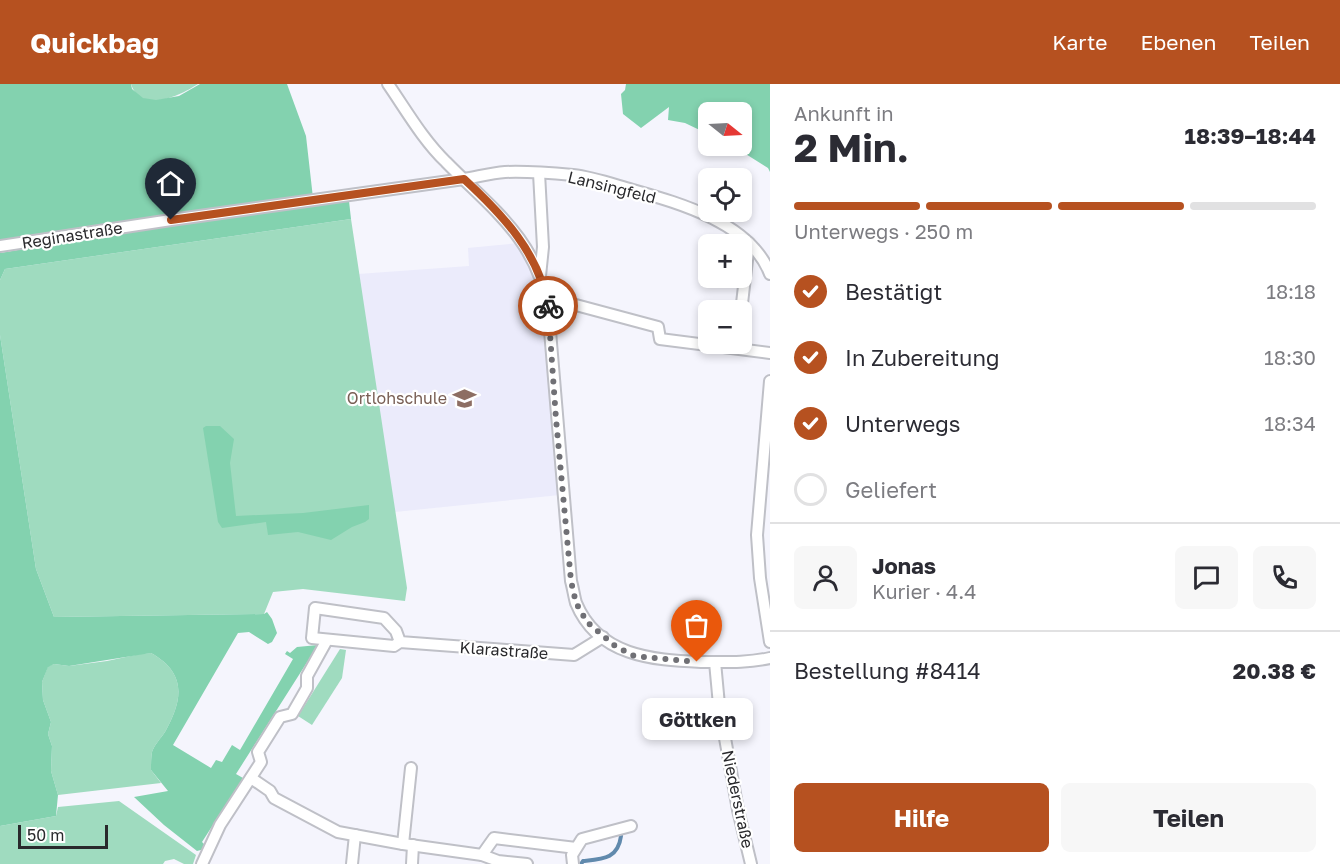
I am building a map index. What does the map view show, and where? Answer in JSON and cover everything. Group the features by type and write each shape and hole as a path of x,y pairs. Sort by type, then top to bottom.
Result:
{"street":[{"path":"388,84 432,146 514,230 540,276 546,297 571,581 576,603 587,622 615,646 634,656 715,662 749,662 770,658"},
{"name":"Lansingfeld","path":"464,179 502,172 576,175 676,203 698,212 737,234"},
{"path":"539,173 543,247 540,276"},
{"name":"Reginastraße","path":"0,246 464,179"},
{"name":"Lansingfeld","path":"752,246 766,262 770,274"},
{"path":"546,297 658,327 660,339 698,342"},
{"path":"752,349 770,353"},
{"path":"770,381 758,535 760,578 770,642"},
{"path":"202,864 220,825 261,762 258,752 280,717 292,714 308,688 307,676 327,640 312,638 315,608 384,618 396,630 400,642"},
{"name":"Klarastraße","path":"327,640 394,646 400,642 574,655 603,637"},
{"name":"Niederstraße","path":"715,662 738,810 751,864"},
{"path":"411,768 408,845 412,864"},
{"path":"251,777 270,791 274,798 338,832 470,858 482,855 498,861 520,864"},
{"path":"573,864 572,855 582,839 631,826"},
{"path":"352,864 355,835"},
{"path":"482,855 494,838 576,848"}],"shaded area":[{"name":"Ortlohschule","path":"519,243 531,260 545,307 560,495 395,512 358,274 469,266 468,248"}],"green space":[{"path":"0,84 131,84 132,89 143,98 156,100 179,96 200,84 287,84 306,136 313,198 0,243"},
{"path":"131,84 198,84 172,97 152,101 143,99"},
{"path":"626,84 770,84 770,172 768,168 749,156 752,156 752,102 698,102 698,129 685,123 668,120 669,107 641,128 623,114 621,94"},
{"path":"349,201 351,219 5,269 0,280 0,253 171,224"},
{"path":"351,219 407,588 405,601 303,589 273,592 264,614 54,617 36,569 0,335 0,280 5,269"},
{"path":"0,335 36,569 54,617 264,614 267,612 272,619 277,633 272,642 268,644 249,632 238,633 173,745 211,768 216,760 222,762 232,745 240,750 293,659 285,654 287,651 290,653 297,647 318,645 236,774 243,778 202,842 208,848 197,851 134,797 168,791 151,770 151,756 171,720 178,698 178,688 171,669 151,653 69,666 54,664 48,667 42,682 43,700 51,722 48,734 52,746 51,771 58,795 56,816 0,826"},
{"path":"220,426 234,439 230,463 236,516 303,513 369,505 369,519 331,540 298,532 268,535 266,522 222,528 218,522 203,428"},
{"path":"340,649 346,650 342,678 312,725 298,716"},
{"path":"151,653 171,669 178,688 178,698 171,720 152,752 151,770 161,783 58,795 51,771 52,746 48,734 51,722 43,700 42,682 48,666 54,664 69,666"},
{"path":"119,801 196,855 193,864 184,864 174,859 165,861 163,864 0,864 0,826 56,816 58,807"}],"waterway":[{"path":"581,864 583,861 603,858 613,853 617,849 621,836"}],"way so far":[{"path":"548,306 571,581 576,603 587,622 603,637 634,656 697,662"}],"place":[{"name":"Ortlohschule","path":"465,398"},
{"name":"Göttken","path":"697,662"}],"route":[{"path":"171,220 464,179 514,230 540,276 548,306"}]}
